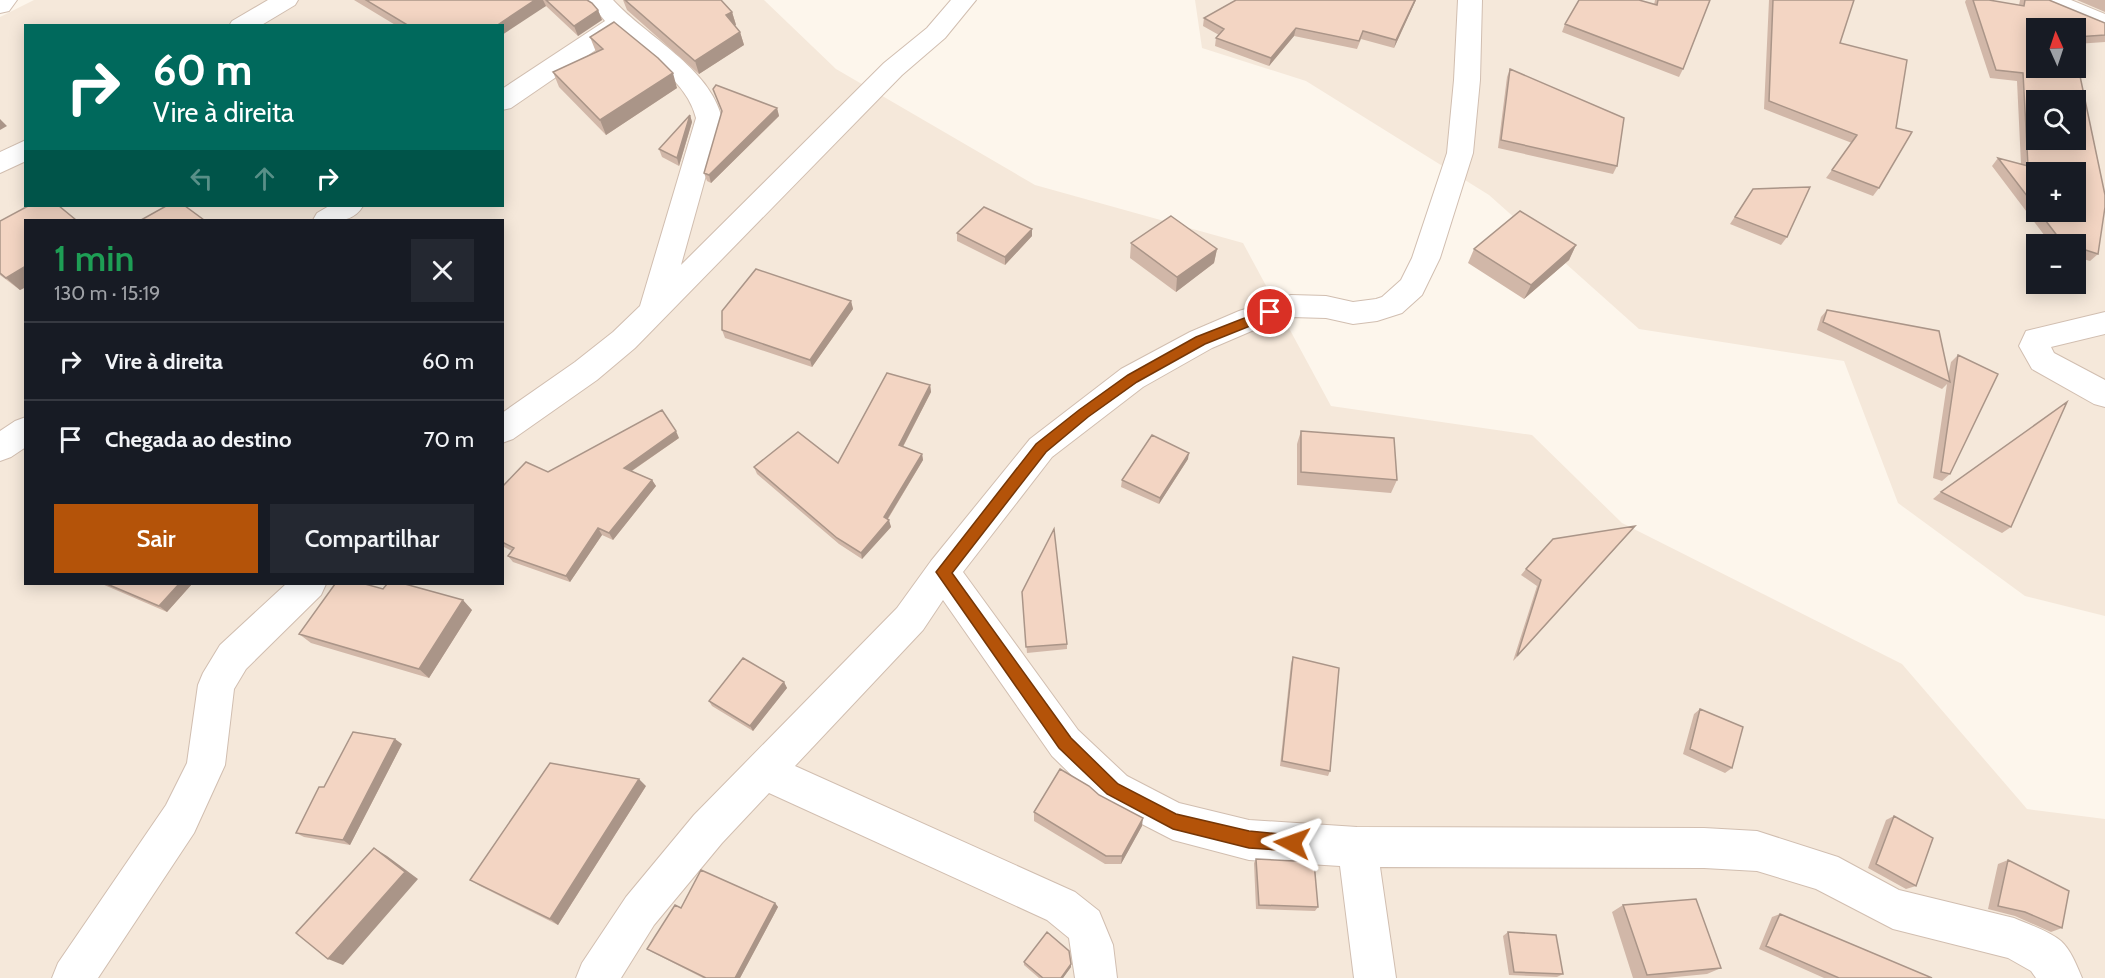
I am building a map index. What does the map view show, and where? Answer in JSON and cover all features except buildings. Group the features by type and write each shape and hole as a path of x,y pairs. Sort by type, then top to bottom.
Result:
{"street":[{"path":"0,6 5,0"},
{"path":"244,24 286,0"},
{"path":"600,0 621,22 692,83 705,102 709,118 652,312"},
{"path":"504,429 586,371 624,340 893,69 936,33 964,0"},
{"path":"597,978 640,911 708,829 910,620 943,572 1041,448 1132,378 1201,340 1250,319 1291,306 1326,307 1353,313 1377,310 1392,305 1412,287 1426,258 1460,153 1467,80 1470,0"},
{"path":"2050,0 2105,23"},
{"path":"504,101 621,22"},
{"path":"0,164 24,150"},
{"path":"329,219 347,207"},
{"path":"2105,323 2037,339 2034,346 2043,361 2105,395"},
{"path":"0,448 24,431"},
{"path":"943,572 1065,743 1113,789 1173,821 1249,840 1357,847 1704,848 1757,851 1824,871 1893,909 2014,939 2046,956 2061,978"},
{"path":"73,978 180,819 206,765 216,685 233,657 308,585"},
{"path":"764,771 1061,906 1085,926 1092,945 1096,978"},
{"path":"1357,847 1375,978"}],"shaded area":[{"path":"34,0 764,0 836,69 1035,185 1243,243 1331,406 1532,435 1622,523 1902,664 2027,809 2105,819 2105,978 0,978 0,17"},
{"path":"1195,0 2105,0 2105,616 2025,596 1898,503 1844,361 1639,329 1489,195 1306,81 1202,48"}],"route":[{"path":"1270,312 1201,340 1132,378 1083,414 1041,448 943,572 1065,743 1113,789 1173,821 1249,840 1292,843"}]}
